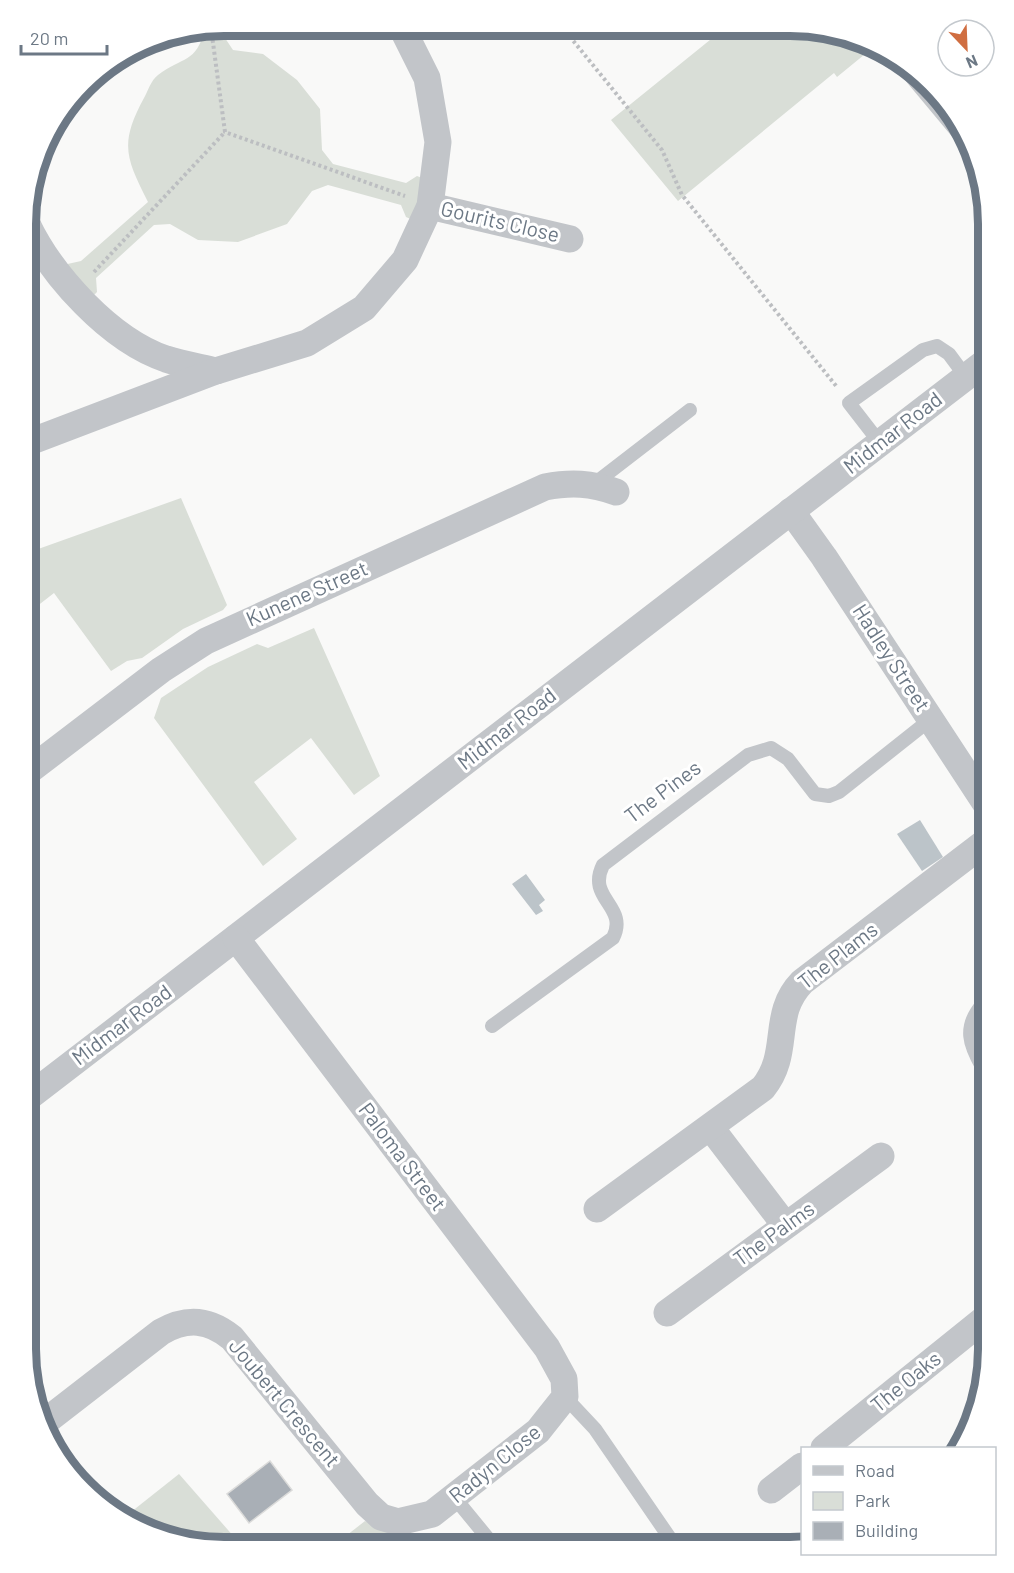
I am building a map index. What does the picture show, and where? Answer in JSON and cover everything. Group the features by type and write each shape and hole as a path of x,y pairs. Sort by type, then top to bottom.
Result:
{"street":[{"path":"36,439 216,371 307,343 364,308 405,260 430,206 438,142 427,78 406,36"},
{"name":"Gourits Close","path":"430,206 570,239"},
{"path":"36,239 53,268 84,304 122,335 165,358 216,371"},
{"name":"Midmar Road","path":"36,1091 978,368"},
{"name":"Kunene Street","path":"36,765 161,670 206,641 544,487 564,483 605,488"},
{"name":"Hadley Street","path":"791,511 978,791"},
{"name":"The Plams","path":"597,1209 763,1088 777,1068 784,1010 791,993 802,982 978,848"},
{"name":"Paloma Street","path":"236,938 547,1348 564,1388"},
{"path":"978,1021 975,1033 978,1046"},
{"path":"711,1128 785,1225"},
{"name":"The Palms","path":"667,1313 881,1156"},
{"name":"Joubert Crescent","path":"49,1419 161,1332 182,1323 208,1323 232,1338 367,1504 381,1517 398,1522"},
{"name":"The Oaks","path":"826,1447 978,1324"},
{"name":"Radyn Close","path":"398,1522 432,1514 538,1431 564,1388"},
{"path":"771,1491 801,1467"}],"lane":[{"path":"880,443 849,403 923,350 937,346 949,354 966,377"},
{"path":"605,488 690,410"},
{"name":"The Pines","path":"492,1026 613,938 617,929 617,920 597,885 598,875 603,866 748,755 771,748 780,752 815,794 829,796 838,792 931,718"},
{"path":"564,1388 669,1537"},
{"path":"454,1497 487,1537"}],"path":[{"path":"569,36 663,150 682,195 849,403"},
{"path":"212,37 225,132"},
{"path":"225,132 430,206"},
{"path":"75,293 225,132"}],"green space":[{"path":"224,36 233,50 263,54 297,80 320,109 322,150 333,164 406,183 417,176 425,179 413,220 406,217 401,205 328,185 312,191 287,224 238,242 198,240 170,224 154,225 96,278 97,292 92,297 63,265 81,261 148,202 130,162 128,140 131,127 156,77 193,54 202,38"},
{"path":"715,36 814,38 838,42 867,52 837,77 834,73 678,201 611,120"},
{"path":"181,498 227,605 223,610 183,629 142,658 127,661 111,671 54,593 36,607 36,550"},
{"path":"314,628 380,776 354,795 311,738 254,782 297,839 263,866 154,718 161,698 208,667 257,644 268,648"},
{"path":"179,1474 234,1537 176,1531 131,1512"},
{"path":"365,1521 408,1537 345,1537"}],"shaded area":[{"path":"920,820 943,857 922,871 897,834"},
{"path":"526,874 545,900 539,905 543,911 536,915 512,884"}],"building":[{"path":"270,1461 292,1490 249,1523 227,1494"}]}
